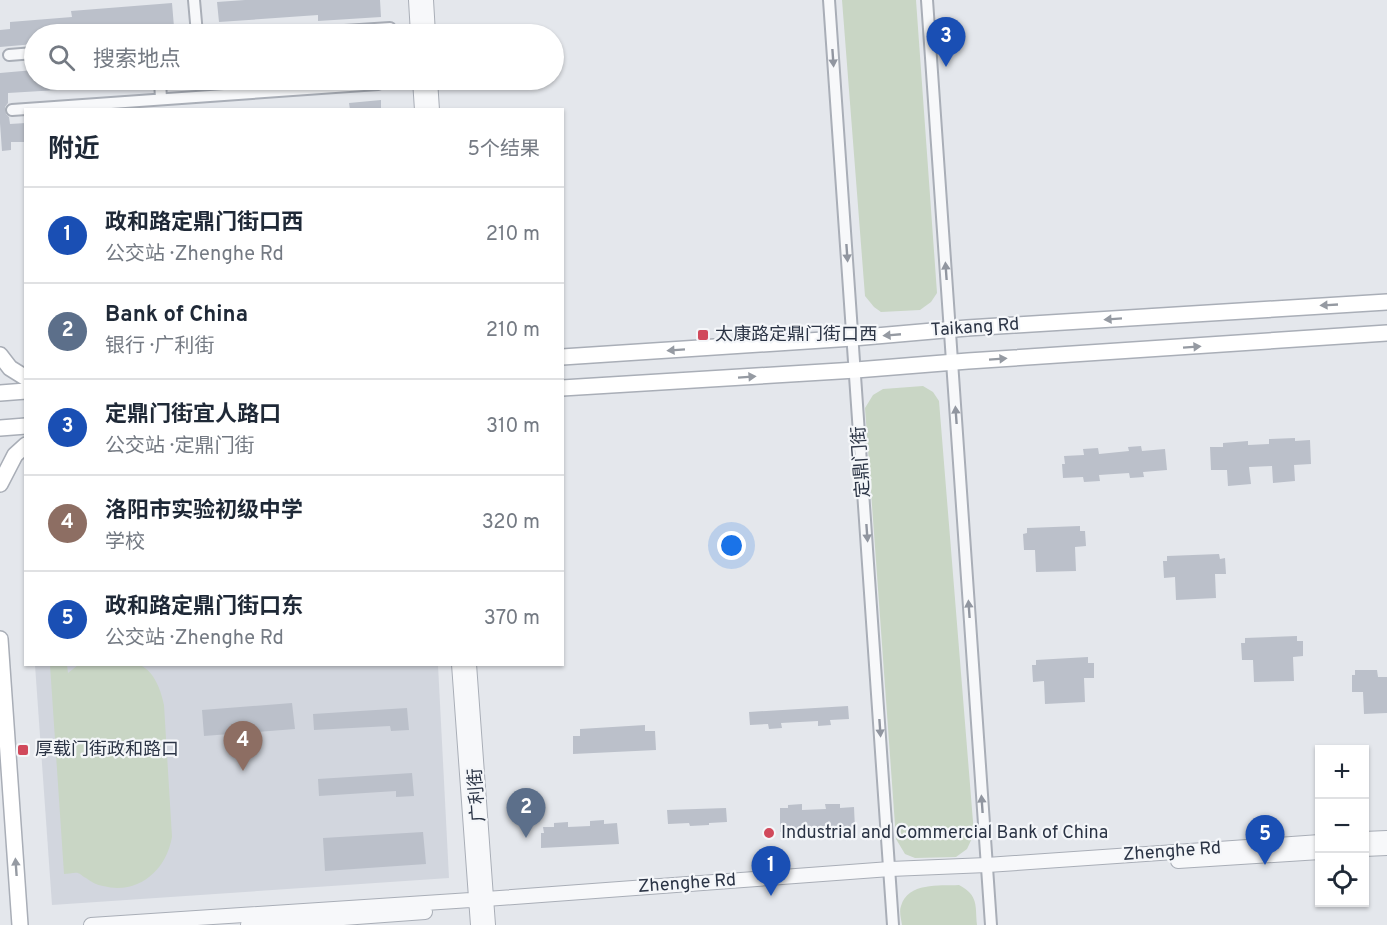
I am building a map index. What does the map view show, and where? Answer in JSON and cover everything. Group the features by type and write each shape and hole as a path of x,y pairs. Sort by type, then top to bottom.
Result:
{"main road":[{"name":"Taikang Rd","path":"564,357 854,338 950,329 1387,302"},
{"name":"Taikang Rd","path":"564,388 1387,333"},
{"path":"0,355 10,368 24,377"},
{"path":"0,393 24,391"},
{"path":"0,428 24,426"},
{"path":"0,484 15,455 24,447"},
{"path":"0,639 20,925"}],"street":[{"path":"194,0 196,24"},
{"path":"416,0 417,24"},
{"path":"426,0 427,24"},
{"name":"定鼎门街","path":"829,0 893,925"},
{"path":"927,0 991,925"},
{"path":"9,55 24,54"},
{"path":"161,90 161,99"},
{"path":"237,90 237,94"},
{"path":"39,108 293,90"},
{"path":"421,90 422,108"},
{"path":"431,90 432,108"},
{"path":"12,110 24,109"},
{"name":"广利街","path":"459,666 482,904 488,925"},
{"name":"广利街","path":"469,666 482,904 478,925"},
{"path":"1369,839 1387,838"},
{"name":"Zhenghe Rd","path":"987,870 1315,842"},
{"path":"1369,849 1387,848"},
{"name":"Zhenghe Rd","path":"248,925 482,904 890,874 1315,852"},
{"name":"Zhenghe Rd","path":"91,925 482,904"}],"shaded area":[{"path":"35,666 438,666 449,878 52,905"}],"green space":[{"path":"842,0 916,0 937,293 931,302 920,310 881,312 865,296"},
{"path":"923,386 933,392 939,401 974,834 967,849 956,857 915,858 905,854 896,839 865,408 873,395 883,389"},
{"path":"50,666 67,666 68,673 77,666 142,666 153,677 164,705 172,837 169,849 157,870 148,878 128,887 103,886 78,873 64,874"},
{"path":"959,885 973,897 977,925 902,925 900,908 910,893 925,887"}],"building":[{"path":"380,0 381,17 318,21 318,15 219,22 217,2"},
{"path":"172,3 174,24 24,24 24,45 0,47 0,30 10,29 10,22 72,17 71,11"},
{"path":"24,71 24,90 58,90 8,93 6,114 10,124 24,123 24,142 11,142 11,150 2,151 0,123 0,73"},
{"path":"381,100 381,108 350,108 349,103"},
{"path":"1295,438 1295,441 1310,440 1311,464 1294,465 1295,481 1273,483 1272,466 1249,467 1251,484 1228,486 1227,470 1211,470 1210,447 1223,447 1223,443 1248,441 1248,445 1269,444 1269,439"},
{"path":"1141,446 1142,451 1165,449 1167,470 1143,472 1144,477 1130,478 1129,473 1099,475 1100,481 1084,482 1083,477 1063,478 1064,456 1084,455 1083,449 1098,448 1099,454 1129,451 1128,447"},
{"path":"1080,526 1080,531 1085,531 1086,546 1075,547 1076,571 1036,572 1035,550 1024,550 1023,534 1027,533 1027,528"},
{"path":"1219,554 1220,559 1225,558 1226,574 1215,574 1216,598 1176,600 1175,577 1164,578 1163,561 1167,561 1167,556"},
{"path":"1297,636 1297,641 1303,641 1303,656 1293,657 1294,681 1254,682 1253,660 1242,660 1241,643 1245,643 1245,638"},
{"path":"1088,657 1088,663 1094,663 1094,678 1084,678 1085,702 1045,704 1044,681 1033,682 1032,665 1036,665 1036,660"},
{"path":"1355,670 1377,670 1378,677 1387,677 1387,713 1364,714 1363,692 1352,692 1352,675 1355,675"},
{"path":"292,703 295,729 204,736 202,710"},
{"path":"848,706 849,719 830,720 831,725 818,726 818,721 781,723 782,728 769,729 768,724 750,725 749,712"},
{"path":"407,708 409,730 391,731 390,726 314,730 313,714"},
{"path":"645,725 645,731 655,731 656,750 573,754 573,736 580,736 580,729"},
{"path":"412,773 414,796 396,797 396,791 319,796 318,779"},
{"path":"802,804 802,810 826,809 825,804 840,804 840,808 854,807 855,829 780,832 780,808"},
{"path":"726,808 727,822 690,826 689,823 668,824 667,810"},
{"path":"604,820 604,824 617,823 619,844 541,848 543,827 554,827 554,823 568,822 568,827 590,826 590,821"},
{"path":"423,832 426,864 325,871 323,838"}],"place":[{"name":"定鼎门街宜人路口","path":"946,67"},
{"name":"太康路定鼎门街口西","path":"703,335"},
{"name":"厚载门街政和路口","path":"23,750"},
{"name":"洛阳市实验初级中学","path":"243,771"},
{"name":"Industrial and Commercial Bank of China","path":"769,833"},
{"name":"Bank of China","path":"526,838"},
{"name":"政和路定鼎门街口东","path":"1265,865"},
{"name":"政和路定鼎门街口西","path":"771,896"}]}
